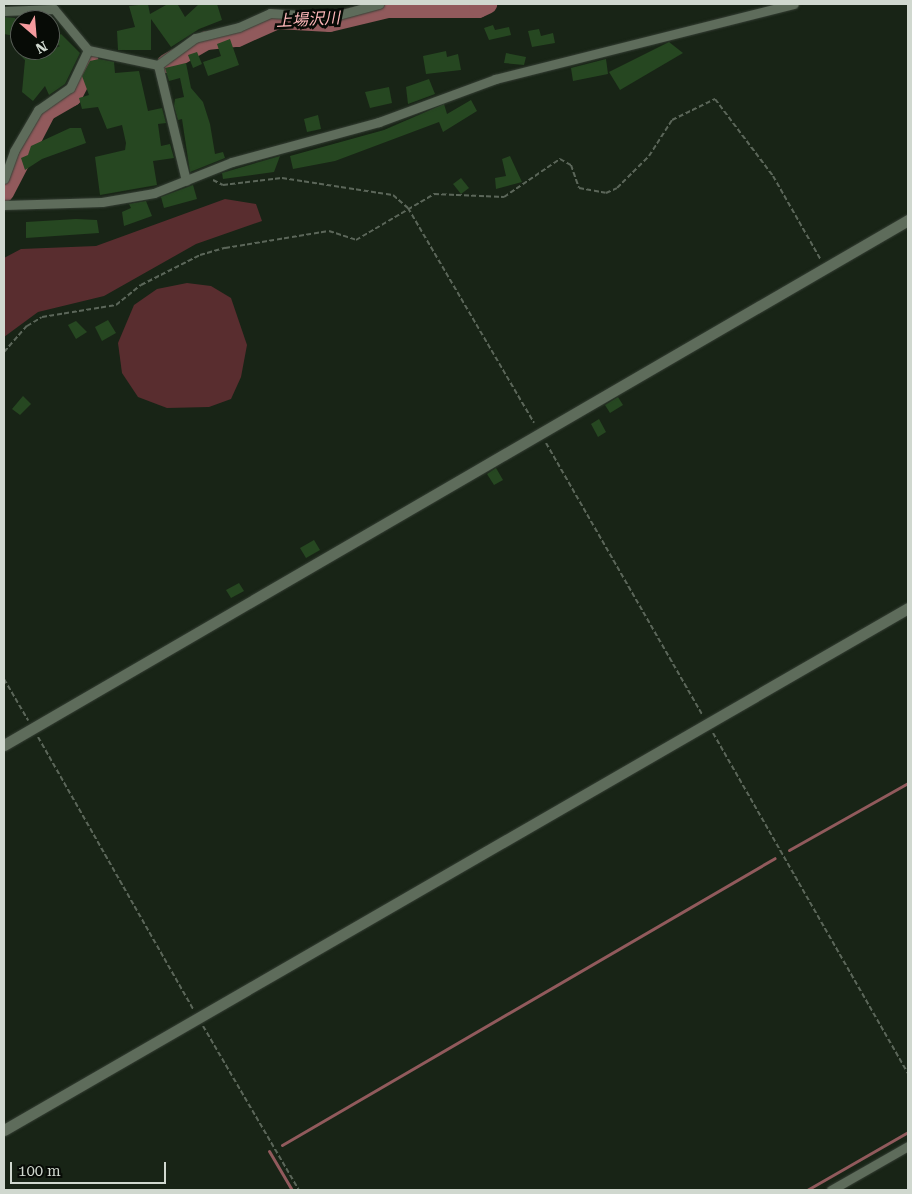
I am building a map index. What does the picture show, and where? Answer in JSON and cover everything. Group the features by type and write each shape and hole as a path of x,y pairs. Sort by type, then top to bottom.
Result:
{"street":[{"path":"4,11 54,9 88,50 158,65 194,38 239,27 270,13 331,17 380,4"},
{"path":"4,205 102,202 154,193 205,175 232,162 379,122 495,79 794,4"},
{"path":"4,179 14,151 38,110 70,88 88,50"},
{"path":"158,65 186,182"},
{"path":"4,745 31,726 908,220"},
{"path":"4,1130 708,726 908,608"},
{"path":"831,1190 908,1146"}],"path":[{"path":"4,352 27,326 42,317 116,305 142,285 200,255 329,231 356,240 434,194 504,196 560,159 571,165 579,188 606,193 617,188 649,156 672,120 714,99 773,176 825,268"},
{"path":"205,175 223,185 282,178 393,196 408,208 540,432 908,1074"},
{"path":"4,679 299,1190"}],"shaded area":[{"path":"225,199 256,204 262,221 196,244 104,296 38,312 4,337 4,258 21,249 96,246"},
{"path":"187,283 211,286 231,298 247,345 241,377 231,399 209,407 167,408 138,397 122,373 118,343 134,305 157,289"}],"building":[{"path":"148,4 150,14 166,5 178,5 185,17 199,4 217,4 222,20 199,29 171,47 151,19 151,50 118,50 117,31 135,27 129,6"},
{"path":"4,17 10,18 10,35 4,34"},
{"path":"493,25 495,30 509,27 511,35 489,40 484,28"},
{"path":"539,29 541,36 553,33 555,43 532,47 528,31"},
{"path":"60,35 80,53 65,84 49,95 45,86 33,101 22,92 25,60 60,60"},
{"path":"230,39 239,65 208,76 203,62 221,56 217,44"},
{"path":"669,42 683,53 620,90 609,72"},
{"path":"446,51 447,57 458,54 461,70 426,74 423,56"},
{"path":"197,52 202,64 193,68 188,55"},
{"path":"506,53 526,57 524,65 504,63"},
{"path":"99,59 114,62 115,73 139,71 148,111 162,108 166,123 158,124 161,146 170,144 174,158 153,161 157,185 100,195 95,157 125,150 126,143 122,125 107,129 98,107 82,109 79,98 89,95 82,76 90,61"},
{"path":"606,59 608,74 573,81 571,68"},
{"path":"186,63 191,88 203,102 210,124 215,154 223,152 225,158 190,172 182,119 178,120 174,106 175,99 184,97 180,78 169,81 165,68"},
{"path":"429,79 435,94 408,104 406,87"},
{"path":"389,87 392,103 370,108 365,92"},
{"path":"471,100 477,111 443,132 439,122 335,161 293,169 290,156 384,130 444,104 447,114"},
{"path":"318,115 321,129 307,132 304,119"},
{"path":"70,128 81,128 86,143 42,159 25,170 21,158 28,155 31,146"},
{"path":"280,156 274,172 223,179 222,173"},
{"path":"510,156 522,182 496,189 495,178 506,176 502,159"},
{"path":"461,178 469,188 461,194 453,184"},
{"path":"193,185 197,199 164,208 161,197"},
{"path":"146,201 152,216 124,226 122,212 131,208 129,204"},
{"path":"76,219 97,220 99,233 26,238 26,222"},
{"path":"108,320 116,333 102,341 95,327"},
{"path":"76,321 87,332 76,339 68,325"},
{"path":"23,396 31,404 20,415 12,409"},
{"path":"618,397 623,405 610,413 605,405"},
{"path":"599,419 606,432 598,437 591,424"},
{"path":"496,468 503,480 494,485 487,474"},
{"path":"314,540 320,550 306,558 300,548"},
{"path":"239,583 244,591 231,598 226,590"}],"waterway":[{"name":"上場沢川","path":"166,63 206,40 237,37 277,19 329,22 387,8 478,8 487,4"},
{"name":"上場沢川","path":"4,192 46,111 72,96 89,62"},
{"path":"789,850 908,783"},
{"path":"282,1145 775,858"},
{"path":"807,1190 908,1132"},
{"path":"269,1151 292,1190"}]}
